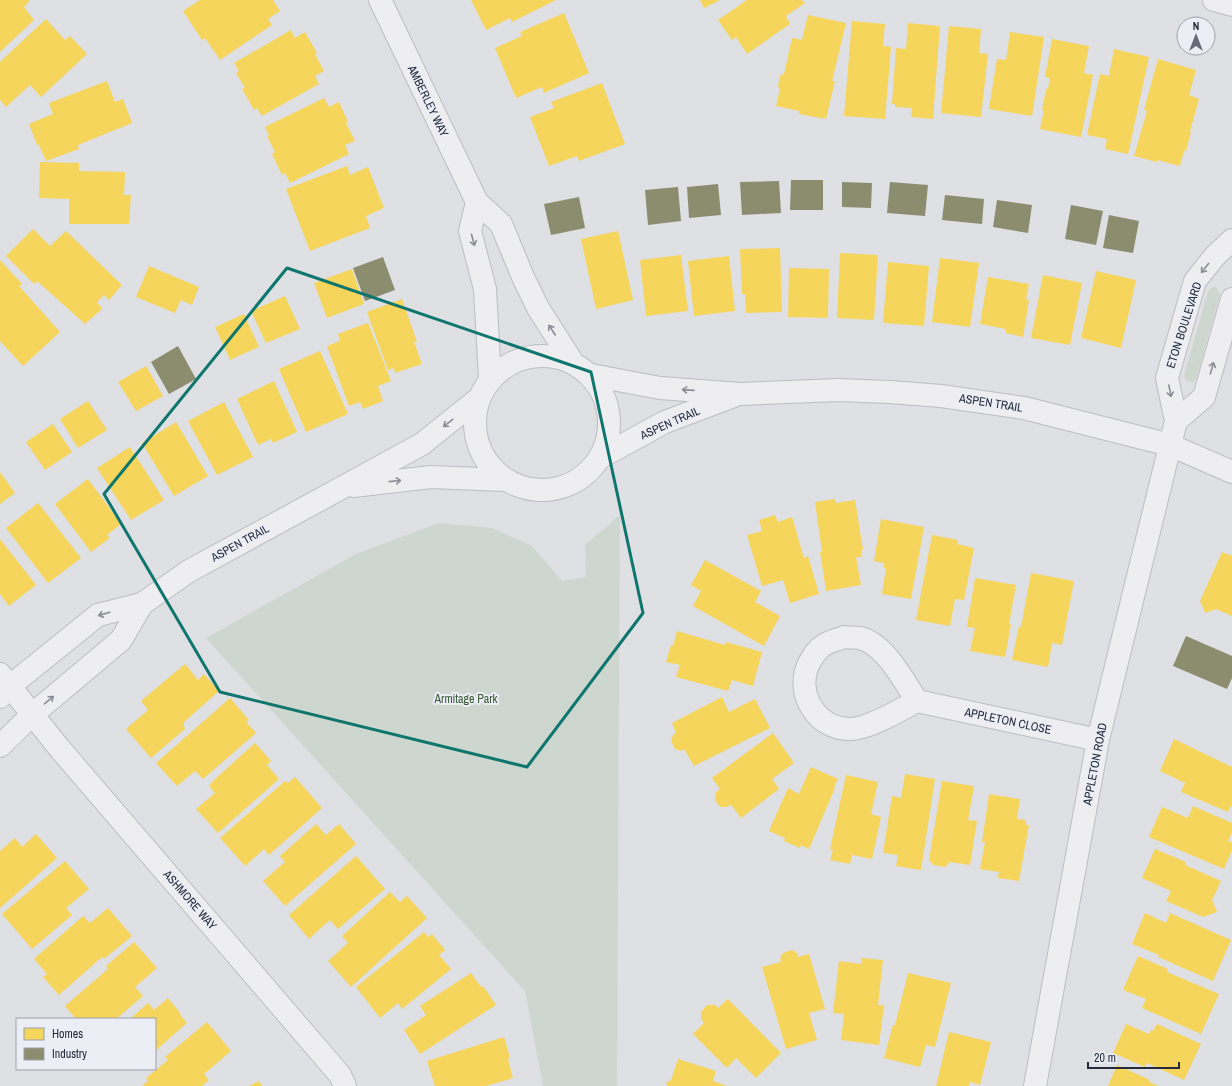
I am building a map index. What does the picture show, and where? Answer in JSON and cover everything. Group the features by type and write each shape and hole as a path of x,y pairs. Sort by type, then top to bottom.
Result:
{"street":[{"name":"AMBERLEY WAY","path":"380,0 477,202 500,224 522,277 538,308 573,363"},
{"path":"1214,0 1232,5"},
{"path":"477,202 470,231 486,289 490,379"},
{"name":"ETON BOULEVARD","path":"1170,445 1176,421 1167,378 1195,281 1215,256 1232,240"},
{"path":"1176,421 1204,397 1232,299"},
{"name":"ASPEN TRAIL","path":"3,686 98,615 142,604 189,571 422,444 478,399 490,379 508,364 529,356 553,356 573,363 591,375 604,394 610,414 609,436 601,457 588,473 569,486 548,491 526,489 505,480 488,464 477,444 474,421 478,399"},
{"name":"ASPEN TRAIL","path":"591,375 660,388 740,394 838,390 890,392 941,396 1024,408 1170,445 1232,472"},
{"name":"ASPEN TRAIL","path":"601,457 665,422 740,394"},
{"name":"APPLETON ROAD","path":"1035,1086 1098,740 1170,445"},
{"name":"ASPEN TRAIL","path":"342,487 431,477 505,480"},
{"name":"ASPEN TRAIL","path":"0,746 33,714 121,640 142,604"},
{"path":"844,637 861,638 877,646 888,658 917,702 873,723 858,728 842,728 827,723 811,709 805,694 805,673 807,665 816,651 829,642 844,637"},
{"name":"ASHMORE WAY","path":"3,686 33,714 60,748 340,1075 345,1086"},
{"name":"APPLETON CLOSE","path":"917,702 1098,740"}],"highlighted area":[{"path":"287,268 591,372 643,613 527,767 220,692 104,494"}],"green space":[{"path":"1212,287 1216,287 1220,294 1196,379 1194,382 1189,382 1185,379 1184,375 1208,292"},
{"name":"Armitage Park","path":"620,515 617,1086 543,1086 525,991 206,638 356,554 439,523 492,528 532,546 562,581 586,577 585,545"}],"building: Homes":[{"path":"0,0 30,0 24,7 34,20 0,52"},
{"path":"200,0 273,0 280,11 268,19 272,25 220,60 205,38 202,40 183,11"},
{"path":"471,0 556,0 512,22 510,18 486,30"},
{"path":"700,0 720,0 704,8"},
{"path":"747,0 802,0 805,3 786,16 790,24 747,54 736,37 732,40 718,20"},
{"path":"564,13 589,73 544,93 542,87 516,98 495,48 522,36 520,32"},
{"path":"808,15 846,23 832,81 835,81 826,119 799,114 799,111 776,106 780,89 778,86 780,76 784,74 792,38 802,40"},
{"path":"46,19 65,40 70,36 87,54 41,97 30,85 6,107 0,100 0,62"},
{"path":"852,21 885,24 883,46 891,47 885,119 844,116"},
{"path":"908,23 940,26 933,119 911,117 912,108 895,107 895,104 892,104 896,48 906,49"},
{"path":"949,26 981,29 979,53 988,54 981,117 941,113"},
{"path":"291,30 295,38 305,32 317,53 315,54 324,71 315,76 319,84 262,116 257,108 254,110 242,89 245,88 236,73 239,71 234,63"},
{"path":"1010,32 1044,37 1032,116 989,109 997,59 1006,60"},
{"path":"1052,39 1089,46 1084,73 1093,75 1081,137 1040,129 1046,89 1048,89 1050,78 1045,77"},
{"path":"1114,49 1149,57 1128,154 1105,149 1107,139 1087,135 1100,74 1109,76"},
{"path":"1158,59 1196,70 1189,95 1199,99 1186,151 1184,151 1180,166 1134,156 1147,111 1144,110"},
{"path":"107,81 115,102 123,99 132,123 78,145 79,149 46,161 39,145 37,145 29,124 53,114 49,103"},
{"path":"602,83 625,144 579,161 577,156 549,166 530,117 554,108 551,102"},
{"path":"324,98 329,107 339,102 348,122 346,123 355,141 345,145 349,154 290,183 285,173 282,175 272,154 275,152 267,136 269,135 265,127"},
{"path":"40,162 79,163 79,171 125,172 124,195 131,195 129,224 69,224 69,199 39,198"},
{"path":"347,166 350,175 368,167 384,208 366,216 370,228 310,251 286,189"},
{"path":"33,229 50,246 66,231 122,285 109,300 104,295 97,302 102,309 85,324 37,281 34,284 6,256"},
{"path":"618,231 633,300 596,309 581,239"},
{"path":"780,248 782,312 746,313 745,294 742,294 740,249"},
{"path":"840,253 878,255 874,320 837,318"},
{"path":"681,255 688,311 646,316 640,260"},
{"path":"729,256 735,311 694,316 688,261"},
{"path":"940,258 979,263 970,327 932,322"},
{"path":"0,260 22,284 19,286 60,332 23,366 0,341"},
{"path":"888,262 929,266 924,326 883,323"},
{"path":"149,266 199,287 192,305 181,300 175,313 136,297"},
{"path":"789,268 829,269 828,318 788,317"},
{"path":"352,269 364,304 327,318 314,283"},
{"path":"1096,271 1136,280 1121,348 1081,338"},
{"path":"1043,275 1082,283 1070,345 1031,338"},
{"path":"988,277 1029,284 1026,299 1029,300 1023,337 1006,333 1006,329 980,324"},
{"path":"285,296 300,329 266,343 251,311"},
{"path":"402,299 417,342 414,342 422,364 395,373 394,368 388,370 367,312"},
{"path":"244,314 259,347 230,360 215,327"},
{"path":"368,323 391,381 378,386 383,401 363,409 360,402 349,406 327,346 340,341 338,334"},
{"path":"320,351 348,414 306,432 279,369"},
{"path":"146,366 163,396 136,411 118,382"},
{"path":"274,381 297,432 273,443 271,439 258,445 237,399"},
{"path":"88,401 107,430 78,448 60,419"},
{"path":"224,402 253,457 217,475 188,421"},
{"path":"176,422 208,476 174,496 142,443"},
{"path":"53,424 72,452 45,470 26,442"},
{"path":"130,447 164,500 131,520 97,468"},
{"path":"0,472 15,493 0,504"},
{"path":"88,479 121,524 107,535 110,538 91,552 55,504"},
{"path":"835,499 836,503 855,500 863,550 861,550 862,557 856,557 861,585 826,591 815,502"},
{"path":"38,503 81,558 48,583 6,528"},
{"path":"775,515 778,522 792,517 804,558 808,556 819,594 790,603 783,580 762,586 747,535 762,531 759,520"},
{"path":"881,519 924,527 911,599 882,594 886,568 884,568 884,563 874,561"},
{"path":"932,535 958,540 957,544 974,548 964,600 955,599 950,626 916,620"},
{"path":"0,539 36,585 9,606 0,594"},
{"path":"1222,552 1232,556 1232,616 1216,609 1205,613 1200,601"},
{"path":"705,560 761,591 755,602 780,616 764,646 693,606 701,591 691,585"},
{"path":"1031,573 1074,581 1062,645 1052,643 1048,667 1012,660 1019,626 1021,627"},
{"path":"975,578 1016,585 1005,657 970,651 975,628 967,627"},
{"path":"677,631 725,645 726,642 762,652 753,686 732,680 728,691 676,677 680,665 666,662 671,645 673,646"},
{"path":"185,664 198,680 204,674 219,691 183,723 185,729 151,758 126,729 148,710 141,701"},
{"path":"722,697 729,712 755,699 770,728 694,766 684,749 681,751 675,749 671,741 673,735 676,733 672,723"},
{"path":"230,698 249,720 246,722 256,733 203,779 195,771 177,786 156,763"},
{"path":"773,733 794,763 772,779 779,789 741,818 731,805 727,807 720,807 715,800 716,792 720,789 712,778"},
{"path":"1174,739 1232,767 1232,806 1228,812 1181,792 1185,783 1160,771"},
{"path":"255,743 271,761 267,765 279,779 218,833 196,809 215,793 209,786 215,779"},
{"path":"811,767 838,779 809,849 801,845 800,848 784,841 785,838 769,831 788,788 799,794"},
{"path":"905,774 935,779 921,870 896,866 898,855 883,853 892,796 901,798"},
{"path":"846,775 878,782 871,814 881,817 872,859 852,855 850,864 830,860 833,850 830,849"},
{"path":"295,777 322,808 269,855 264,849 245,866 220,838 285,781 288,783"},
{"path":"942,781 974,786 968,820 977,821 970,865 950,862 945,867 933,865 929,860"},
{"path":"989,794 1020,799 1017,819 1026,820 1026,825 1029,825 1019,881 998,878 999,872 980,869 985,842 982,842"},
{"path":"1193,806 1232,823 1232,832 1228,841 1232,842 1232,850 1224,869 1149,837 1162,807 1188,818"},
{"path":"316,824 326,835 339,824 356,844 285,906 263,881 285,862 280,856"},
{"path":"36,834 57,858 0,908 0,851 15,838 22,847"},
{"path":"1155,849 1186,862 1185,865 1221,881 1212,900 1217,912 1203,917 1166,901 1171,891 1142,878"},
{"path":"356,856 385,889 338,929 330,920 309,939 289,915"},
{"path":"65,861 89,889 66,908 72,915 32,949 2,914"},
{"path":"390,892 400,902 407,896 427,918 351,987 328,961 348,943 342,936"},
{"path":"108,908 132,936 104,959 102,957 59,995 43,977 47,974 34,959 83,916 90,923"},
{"path":"1145,913 1166,923 1170,913 1231,940 1213,981 1158,957 1159,955 1132,944"},
{"path":"424,932 428,937 432,934 445,950 439,955 451,969 402,1009 398,1003 380,1018 356,987"},
{"path":"134,942 157,968 135,987 143,996 117,1018 75,1018 65,1006 108,969 106,966"},
{"path":"792,950 797,953 798,957 809,954 825,1009 809,1013 817,1040 786,1049 762,967 781,962 780,959 783,953"},
{"path":"1138,956 1168,969 1167,972 1219,994 1201,1034 1142,1008 1146,999 1123,990"},
{"path":"861,958 883,960 878,1005 884,1005 879,1045 841,1040 844,1014 833,1013 839,961 861,964"},
{"path":"471,973 481,987 483,986 496,1005 420,1054 404,1030 426,1015 420,1006"},
{"path":"908,973 951,983 935,1047 926,1045 920,1067 884,1058 893,1025 895,1025"},
{"path":"168,998 187,1023 156,1050 156,1018 131,1018 148,1003 154,1010"},
{"path":"728,999 781,1053 756,1078 736,1058 727,1068 693,1034 704,1023 701,1019 701,1012 707,1005 715,1005 718,1008"},
{"path":"207,1022 231,1051 204,1074 209,1080 202,1086 142,1086 148,1081 146,1078 168,1060 165,1057"},
{"path":"1126,1024 1149,1034 1151,1030 1153,1031 1157,1024 1201,1044 1184,1080 1147,1063 1145,1067 1113,1053"},
{"path":"949,1032 991,1042 980,1085 970,1082 969,1086 936,1086"},
{"path":"504,1037 510,1058 508,1059 513,1078 486,1086 435,1086 427,1061"},
{"path":"678,1059 716,1071 713,1081 727,1086 668,1086 666,1083 671,1080"},
{"path":"1117,1065 1150,1080 1149,1082 1158,1086 1108,1086"},
{"path":"259,1081 262,1086 249,1086"}],"building: Industry":[{"path":"791,180 823,180 823,210 790,210"},
{"path":"779,181 781,213 742,215 740,182"},
{"path":"842,182 872,183 871,208 842,207"},
{"path":"890,182 928,185 925,216 887,213"},
{"path":"718,184 721,215 689,218 687,187"},
{"path":"678,187 681,221 648,225 645,190"},
{"path":"945,195 984,199 982,224 942,220"},
{"path":"579,197 585,228 551,235 544,204"},
{"path":"997,200 1032,205 1028,233 993,227"},
{"path":"1071,205 1103,211 1096,245 1065,239"},
{"path":"1109,215 1139,221 1133,253 1103,248"},
{"path":"383,257 395,290 365,301 353,268"},
{"path":"178,346 196,379 169,394 151,362"},
{"path":"1186,636 1232,656 1232,678 1227,689 1173,666"}]}
